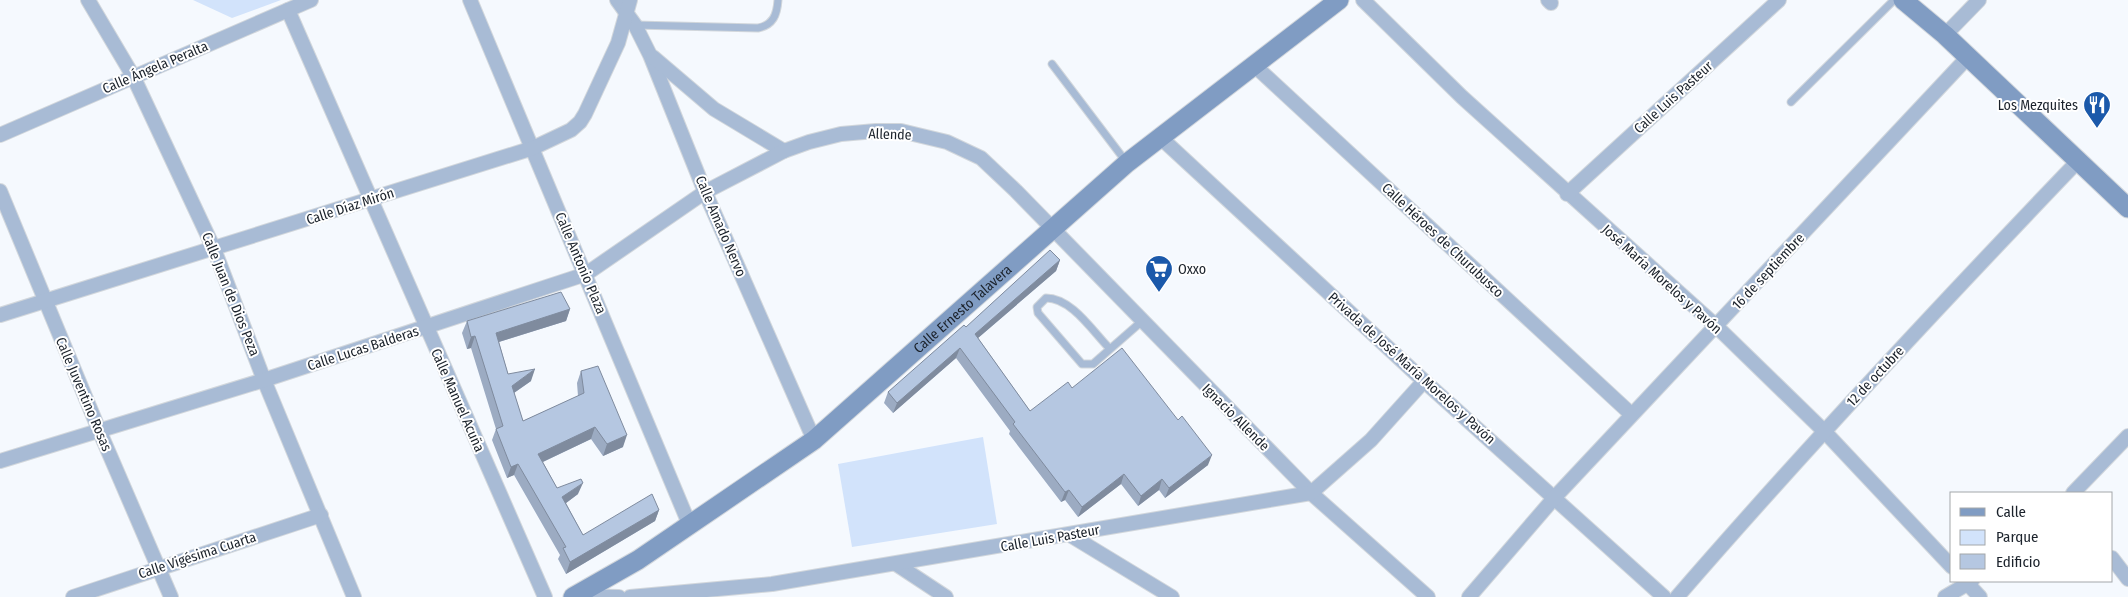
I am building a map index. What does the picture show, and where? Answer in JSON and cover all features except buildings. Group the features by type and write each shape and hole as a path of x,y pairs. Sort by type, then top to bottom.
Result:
{"street":[{"name":"Calle Juan de Dios Peza","path":"88,0 133,76 214,249 264,380 354,597"},
{"name":"Calle Ángela Peralta","path":"0,135 311,0"},
{"name":"Calle Antonio Plaza","path":"470,0 690,526"},
{"path":"617,0 631,12"},
{"name":"José María Morelos y Pavón","path":"1363,0 1567,194 1716,326 1824,431 1950,565"},
{"name":"Calle Luis Pasteur","path":"1567,194 1780,0"},
{"path":"1903,0 1945,35 2128,208"},
{"path":"1945,35 1979,0"},
{"name":"Calle Ernesto Talavera","path":"574,597 638,560 690,526 814,440 1127,163 1255,66 1330,5"},
{"name":"Calle Manuel Acuña","path":"288,10 545,597"},
{"name":"Calle Díaz Mirón","path":"0,315 532,148 565,133 580,122 613,55 631,12"},
{"name":"Calle Amado Nervo","path":"631,12 705,192 814,440"},
{"path":"650,55 714,109 784,151"},
{"name":"16 de septiembre","path":"1469,597 1554,497 1968,57"},
{"name":"Calle Héroes de Churubusco","path":"1255,66 1631,414"},
{"name":"Allende","path":"705,192 784,151 809,142 841,134 901,131 947,142 981,158 1053,229"},
{"name":"Privada de José María Morelos y Pavón","path":"1161,138 1424,381 1664,597"},
{"name":"12 de octubre","path":"1677,597 1824,431 1951,294 2078,162"},
{"name":"Calle Juventino Rosas","path":"0,191 44,300 170,597"},
{"name":"Calle Lucas Balderas","path":"0,461 264,380 586,274 705,192"},
{"name":"Ignacio Allende","path":"1053,229 1311,493 1428,597"},
{"path":"1311,493 1371,440 1424,381"},
{"path":"2075,492 2128,436"},
{"name":"Calle Luis Pasteur","path":"630,597 772,584 1311,493"},
{"name":"Calle Vigésima Cuarta","path":"73,597 158,567 321,515"},
{"path":"1070,535 1172,597"},
{"path":"2113,559 2128,579"},
{"path":"896,564 946,597"},
{"path":"1945,597 1968,582 1980,597"},
{"path":"772,584 782,597"},
{"path":"574,597 619,597"}],"lane":[{"path":"631,12 758,28 765,26 773,20 778,0"},
{"path":"1791,102 1894,0"},
{"path":"1052,64 1127,163"},
{"path":"1110,349 1060,300 1046,298 1037,307 1038,313 1082,364 1094,364 1142,322"}],"green space":[{"path":"193,0 281,0 232,18"},
{"path":"983,437 997,524 852,547 838,464"}],"place":[{"name":"Los Mezquites","path":"2097,129"},
{"name":"Oxxo","path":"1159,293"}]}
